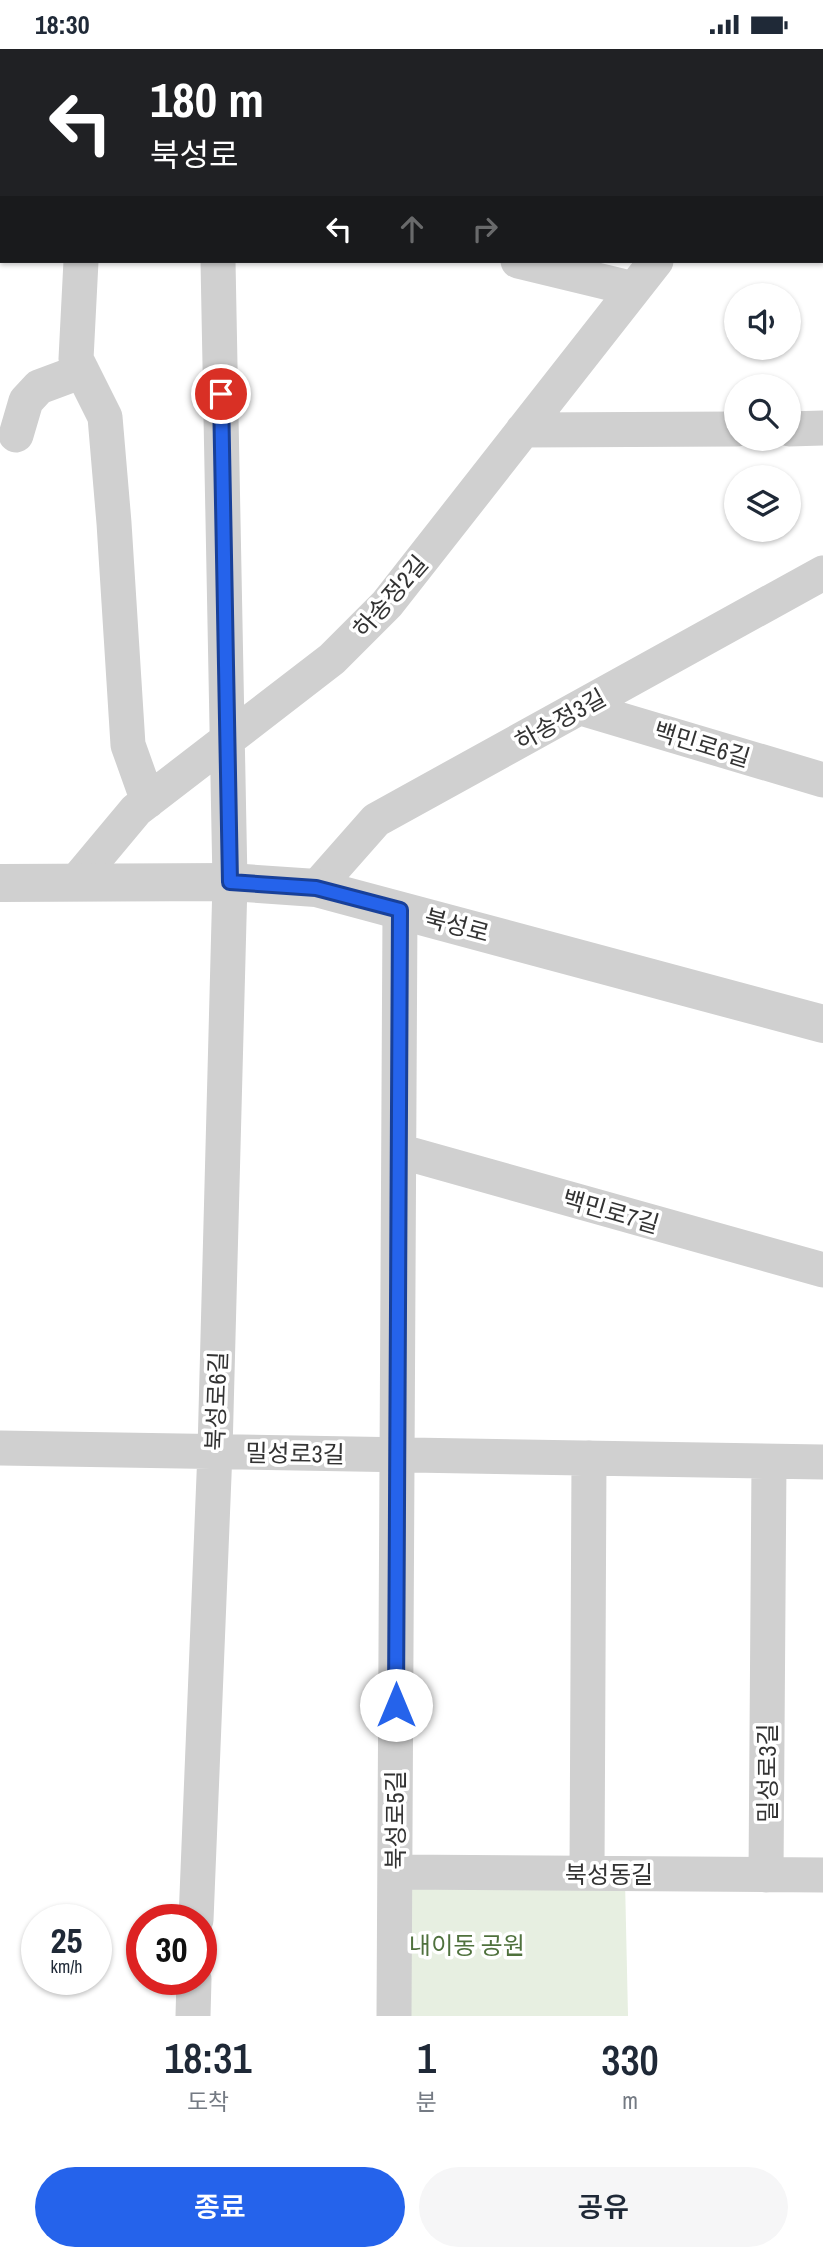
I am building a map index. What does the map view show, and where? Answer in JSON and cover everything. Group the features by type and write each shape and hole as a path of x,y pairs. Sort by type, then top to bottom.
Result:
{"street":[{"path":"81,263 76,359 105,417 128,745 148,801"},
{"name":"북성로6길","path":"198,1904 215,1451 230,882 218,263"},
{"path":"526,263 634,289"},
{"name":"하송정2길","path":"75,883 136,810 332,659 387,604 654,263"},
{"path":"16,435 26,401 39,387 82,371"},
{"path":"801,429 823,428"},
{"path":"523,431 724,429"},
{"name":"하송정3길","path":"316,888 376,820 823,573"},
{"name":"백민로6길","path":"581,708 823,780"},
{"name":"북성로","path":"0,883 230,882 316,888 823,1024"},
{"name":"북성로5길","path":"394,2016 400,910"},
{"name":"백민로7길","path":"399,1151 823,1270"},
{"name":"밀성로3길","path":"0,1448 823,1462"},
{"path":"587,1874 589,1458"},
{"name":"밀성로3길","path":"766,1875 769,1461"},
{"name":"북성동길","path":"395,1872 823,1875"},
{"path":"193,2016 194,1995"}],"green space":[{"name":"내이동 공원","path":"395,1872 625,1880 628,2016 394,2016"}],"route":[{"path":"221,394 230,882 316,888 400,910 396,1705"}]}
